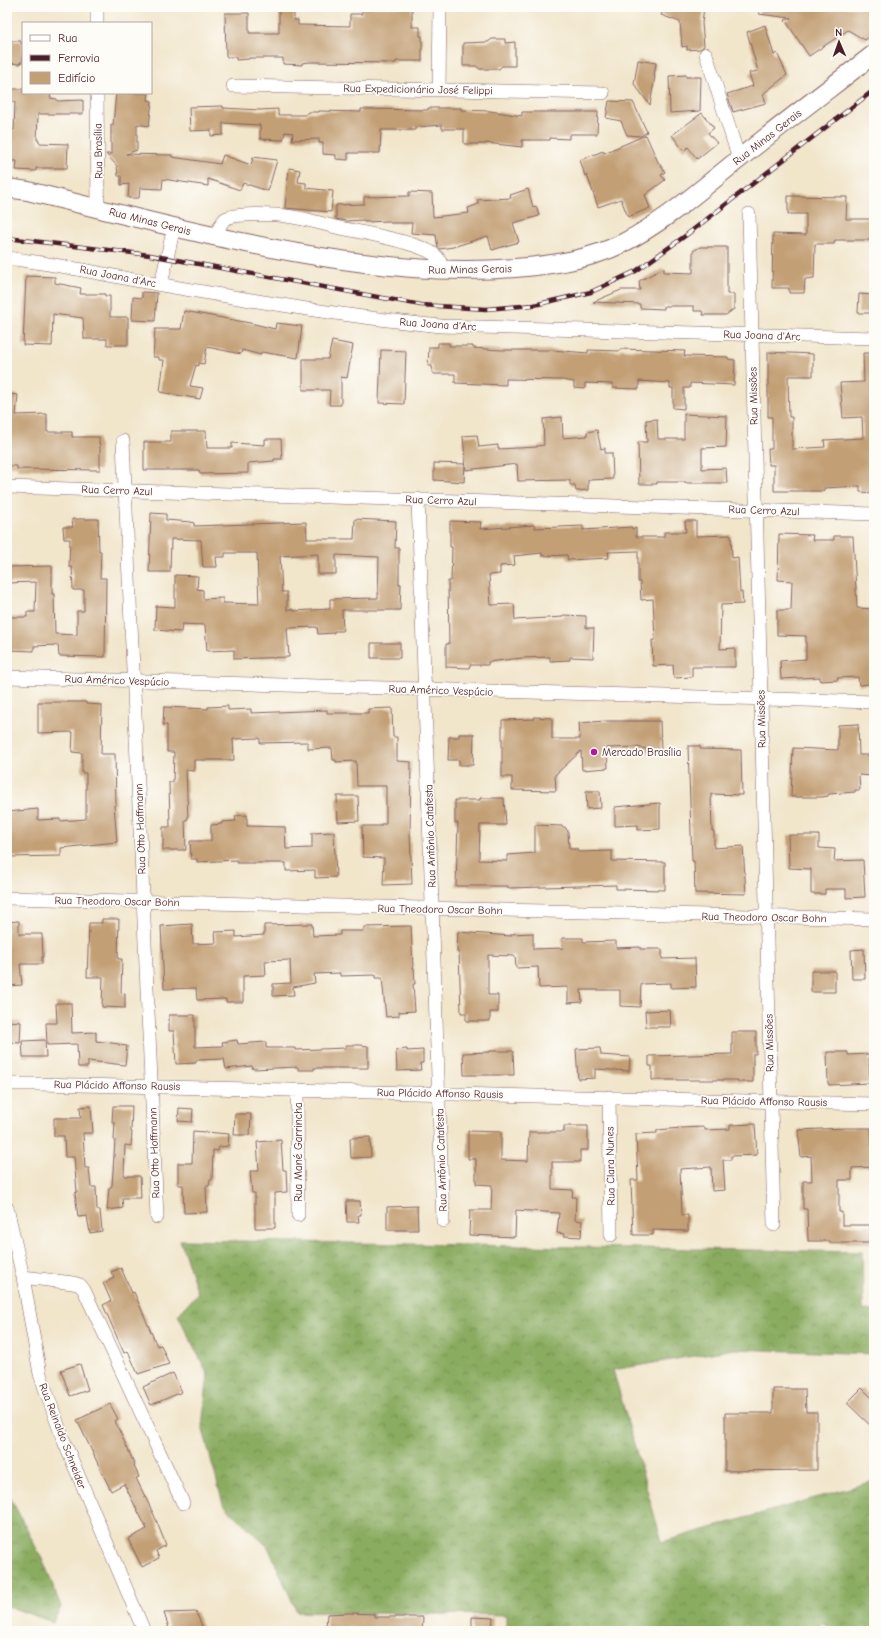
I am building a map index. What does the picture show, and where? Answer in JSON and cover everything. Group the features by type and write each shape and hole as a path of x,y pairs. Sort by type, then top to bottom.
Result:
{"main road":[{"name":"Rua Minas Gerais","path":"7,188 28,191 98,209 267,248 380,266 442,270 498,269 546,265 583,258 603,252 639,234 670,215 739,159 874,54"}],"street":[{"path":"97,7 97,22"},
{"path":"439,90 440,7"},
{"path":"706,54 739,159"},
{"name":"Rua Expedicionário José Felippi","path":"233,86 603,93"},
{"name":"Rua Brasília","path":"97,94 98,209"},
{"path":"216,237 220,224 225,219 232,216 266,214 287,216 410,244 436,256 440,262 442,270"},
{"name":"Rua Missões","path":"748,214 774,1225"},
{"path":"161,284 174,227"},
{"name":"Rua Joana d'Arc","path":"7,258 74,268 344,315 441,326 874,338"},
{"name":"Rua Otto Hoffmann","path":"123,441 157,1217"},
{"name":"Rua Cerro Azul","path":"7,487 874,514"},
{"name":"Rua Antônio Catafesta","path":"418,499 443,1221"},
{"name":"Rua Américo Vespúcio","path":"7,677 874,702"},
{"name":"Rua Theodoro Oscar Bohn","path":"7,898 874,919"},
{"name":"Rua Plácido Affonso Rausis","path":"7,1084 151,1086 874,1104"},
{"name":"Rua Mané Garrincha","path":"297,1090 298,1215"},
{"name":"Rua Clara Nunes","path":"609,1097 612,1235"},
{"name":"Rua Reinaldo Schneider","path":"7,1208 23,1277 40,1374 50,1407 95,1519 144,1631"},
{"path":"23,1277 73,1283 80,1285 84,1290 183,1503"}],"green space":[{"path":"180,1240 862,1252 863,1310 874,1311 874,1354 734,1349 613,1370 662,1542 874,1481 874,1631 834,1631 823,1624 805,1631 506,1631 506,1615 297,1612 268,1547 223,1504 202,1426 208,1375 178,1315 198,1293"},
{"path":"7,1491 45,1565 61,1607 53,1622 7,1606"}],"building":[{"path":"279,7 294,7 294,20 298,20 298,25 350,26 350,14 362,14 362,7 412,7 412,27 420,27 420,36 422,36 422,61 396,61 396,63 310,62 302,63 302,65 283,64 283,58 249,58 236,60 236,57 226,57 225,13 249,13 249,33 279,33"},
{"path":"665,7 704,7 702,23 704,46 700,49 687,50 687,46 682,47 680,22 661,15"},
{"path":"759,7 874,7 874,33 865,40 848,30 809,56 785,20 791,18 759,14"},
{"path":"765,25 774,55 777,53 787,75 763,94 766,103 733,112 727,94 753,86 749,73 758,71 747,32"},
{"path":"492,39 505,39 505,43 515,42 515,66 502,66 499,69 480,69 476,66 463,66 463,43 488,42"},
{"path":"7,41 21,41 22,62 20,62 20,64 7,63"},
{"path":"638,60 656,63 650,105 634,84"},
{"path":"686,75 686,77 701,77 700,111 670,113 669,76"},
{"path":"7,89 22,89 22,94 51,94 50,98 57,99 57,101 83,100 83,114 38,114 37,140 39,140 39,143 68,144 67,168 36,168 36,171 16,170 17,161 7,161 7,129 14,130 15,102 7,102"},
{"path":"116,94 149,94 148,100 152,101 149,126 137,124 137,150 126,154 172,155 172,157 220,164 223,155 251,165 253,157 277,160 268,191 243,183 240,190 208,179 208,186 163,179 162,189 140,188 139,198 128,198 129,184 121,185 121,176 118,176 117,166 106,154 111,154 111,125 113,125"},
{"path":"609,101 633,102 647,132 641,136 627,135 621,121 606,118"},
{"path":"223,106 223,108 260,110 278,109 278,115 306,115 309,112 319,111 361,112 361,109 428,110 428,108 461,108 461,110 490,111 522,116 522,112 598,112 597,134 571,134 569,135 569,139 550,138 550,140 522,140 522,147 486,143 464,144 464,129 442,129 442,125 415,127 415,130 381,130 380,153 348,153 348,160 336,159 336,155 323,154 323,143 319,143 319,139 292,140 293,133 285,132 283,140 260,139 260,125 223,123 223,135 211,136 211,130 190,131 189,107"},
{"path":"702,113 714,128 708,133 717,143 697,159 688,147 684,151 672,135"},
{"path":"646,135 658,162 665,172 661,175 665,180 645,195 650,208 628,217 621,199 598,207 580,160 603,151 604,153"},
{"path":"289,168 300,170 298,182 306,183 306,188 333,191 331,212 285,208"},
{"path":"528,189 533,207 536,206 539,216 513,223 519,242 492,250 488,236 453,247 440,249 438,248 436,235 411,233 412,223 390,223 390,221 364,222 364,220 346,221 336,219 336,205 364,204 364,197 409,196 409,192 432,193 433,217 469,213 468,208 479,204 477,200 511,198 510,195"},
{"path":"788,196 847,197 846,219 874,219 874,240 835,240 834,244 815,244 814,278 805,279 804,293 789,293 789,288 772,288 773,234 806,235 806,214 788,214"},
{"path":"700,247 727,247 727,294 734,294 734,309 726,315 703,315 702,311 694,311 694,306 664,306 664,309 640,308 640,304 593,302 621,290 640,290 639,281 664,268 664,272 693,273 693,251"},
{"path":"26,276 55,277 55,283 81,288 80,294 105,294 105,296 110,296 110,317 128,317 128,345 107,345 107,339 84,339 83,318 53,314 52,346 23,345"},
{"path":"142,292 157,293 155,321 132,320 133,297 142,298"},
{"path":"859,294 874,295 874,313 858,313"},
{"path":"184,311 275,329 276,323 302,326 298,358 261,352 261,355 242,350 241,354 207,347 204,364 199,363 198,366 196,365 190,386 203,388 200,399 160,392 164,360 159,360 159,357 153,357 155,329 181,329"},
{"path":"332,341 353,345 347,378 341,377 341,405 329,405 330,390 303,390 303,359 328,359"},
{"path":"438,343 449,343 449,346 473,346 473,348 500,350 552,350 588,353 588,350 620,351 620,349 685,351 684,356 728,357 728,359 735,360 734,385 690,383 690,388 684,388 684,409 673,408 673,388 670,388 670,383 639,381 639,389 613,388 613,384 585,383 585,389 574,388 574,382 562,380 506,379 506,385 455,383 455,374 433,374 432,366 428,366 429,347 438,347"},
{"path":"381,350 406,351 404,404 379,403"},
{"path":"768,352 813,354 813,376 788,376 789,417 792,417 792,449 825,447 824,440 863,438 862,417 843,418 840,383 864,382 863,353 874,353 874,493 860,492 860,486 824,488 824,491 774,491 774,465 769,465 768,449 772,449 772,417 768,417"},
{"path":"7,394 18,395 16,415 47,414 47,432 72,432 72,437 99,437 100,470 17,469 17,466 7,466"},
{"path":"684,414 727,416 726,447 702,448 702,469 726,468 727,483 657,482 657,484 639,484 638,442 647,442 646,420 657,419 658,439 684,439"},
{"path":"562,417 563,438 587,436 587,432 597,430 601,449 605,448 605,453 612,453 613,479 588,480 588,490 576,491 575,485 570,485 570,480 518,481 517,464 466,470 463,436 477,435 479,447 498,445 498,449 537,447 544,445 543,419"},
{"path":"171,431 206,431 207,448 232,448 232,443 265,445 265,439 281,439 282,459 248,463 248,473 200,474 199,470 144,470 144,442 171,442"},
{"path":"434,463 465,464 464,482 434,480"},
{"path":"151,513 166,514 166,520 191,522 194,523 194,526 306,522 307,539 354,539 355,519 396,521 395,548 399,548 399,584 401,584 400,610 342,610 343,631 318,634 317,627 287,628 289,657 234,659 234,650 207,651 205,625 182,624 181,632 155,630 156,606 175,607 175,575 198,576 197,589 203,590 203,599 223,598 223,603 259,604 257,553 225,553 225,557 216,557 217,567 203,567 201,540 171,539 170,572 149,572","holes":["318,554 318,574 336,574 336,555 379,557 378,598 330,599 330,609 287,610 287,592 282,592 280,556"]},
{"path":"72,519 98,519 99,551 101,551 100,578 106,578 105,657 59,656 58,645 34,646 34,651 9,650 10,617 27,617 27,612 35,612 36,582 7,583 7,567 52,566 52,594 54,594 55,634 77,635 77,611 84,611 84,590 73,590 72,567 69,567 70,539 64,539 63,527 73,527"},
{"path":"450,521 481,522 480,529 534,525 535,528 583,526 583,530 632,527 632,529 636,528 636,537 664,537 664,532 686,532 685,521 696,521 696,536 731,535 732,558 738,557 740,592 742,592 743,604 721,605 720,649 735,648 735,667 692,667 692,677 674,678 673,665 653,666 652,640 655,640 653,599 641,600 640,582 638,582 638,551 608,552 609,558 568,560 567,555 542,556 542,553 514,556 515,565 500,566 500,574 489,575 491,605 514,604 515,620 563,617 563,615 586,616 586,628 594,628 593,658 570,657 570,660 550,661 550,657 522,658 488,662 488,665 470,665 469,668 446,667 446,644 449,644 448,581 451,581 452,547 450,547"},
{"path":"779,534 813,535 812,540 834,540 834,536 853,536 857,608 874,609 874,682 859,685 858,677 837,678 838,680 820,681 820,677 781,679 780,661 806,659 806,636 777,635 777,610 791,610 792,581 778,580"},
{"path":"371,643 400,643 400,658 371,658"},
{"path":"38,702 86,702 86,704 102,705 101,754 115,754 116,805 114,805 117,842 61,848 61,856 7,857 7,812 38,809 38,820 60,819 60,821 86,819 86,773 82,773 82,753 72,752 73,732 38,733"},
{"path":"228,706 228,710 251,709 251,713 327,710 327,713 368,713 368,709 392,708 393,737 397,737 397,761 411,762 410,833 412,884 383,885 384,858 363,857 362,826 381,826 381,824 386,824 386,786 357,786 356,761 336,762 336,760 333,760 332,748 308,749 308,742 260,743 260,738 233,739 234,760 194,760 194,771 186,770 188,819 185,820 186,850 163,850 163,827 170,827 169,782 173,782 174,752 167,752 167,725 163,725 164,707 208,709 208,707"},
{"path":"534,717 552,718 552,739 580,739 579,723 605,721 660,721 661,753 647,753 647,749 636,747 607,748 608,768 582,770 581,751 555,775 556,791 512,790 512,777 502,777 502,720 534,719"},
{"path":"858,724 859,755 874,755 874,776 859,775 860,790 855,790 855,792 829,794 828,796 822,797 791,797 793,748 838,750 838,725"},
{"path":"459,734 474,734 473,765 459,765 459,760 448,760 449,737 459,737"},
{"path":"688,746 700,746 700,749 741,750 742,795 711,794 712,831 714,831 714,848 743,846 746,894 695,893 694,861 692,861"},
{"path":"586,791 600,791 601,808 587,809"},
{"path":"337,796 358,796 359,821 338,822"},
{"path":"480,798 504,798 506,825 480,825 479,860 507,861 507,855 535,853 535,825 562,826 565,827 568,832 569,849 578,849 578,852 612,851 612,861 665,862 665,890 616,889 616,885 508,888 508,886 456,886 458,823 455,823 455,800 480,800"},
{"path":"660,803 660,829 638,830 638,825 615,826 615,807"},
{"path":"247,815 247,826 285,827 286,849 312,848 312,833 334,832 336,877 315,878 315,870 286,871 286,863 237,863 237,860 197,862 197,859 191,859 190,841 211,841 211,825 222,824 222,822 236,821 235,816"},
{"path":"788,835 819,835 819,848 835,849 834,861 863,860 865,897 846,898 846,889 825,889 825,894 811,894 811,869 789,868"},
{"path":"102,919 119,919 118,959 122,959 121,993 125,994 125,1008 102,1007 103,977 87,977 89,923 102,923"},
{"path":"19,921 19,934 42,934 42,964 20,964 22,985 7,986 7,922"},
{"path":"192,924 193,944 216,943 215,932 236,931 236,937 264,935 264,925 312,924 313,936 340,935 340,931 364,931 364,927 411,926 415,984 413,984 415,1011 399,1012 399,1016 386,1017 382,978 376,978 376,975 340,976 340,973 314,974 315,983 293,987 294,995 273,996 273,984 291,983 290,960 265,961 266,975 243,976 243,1002 226,1002 226,999 197,1000 196,988 164,989 161,926"},
{"path":"458,932 511,936 511,934 533,933 533,949 563,948 562,938 583,938 583,942 616,941 616,948 640,947 640,949 662,949 662,959 695,958 696,987 671,988 671,983 641,984 640,1007 620,1006 620,990 581,990 582,1002 568,1003 568,987 539,988 538,967 516,968 515,956 488,955 488,995 498,995 498,1012 490,1012 490,1021 466,1021 466,1013 461,1013 459,952 457,952"},
{"path":"864,949 865,979 852,979 851,950"},
{"path":"811,971 835,971 835,992 811,992"},
{"path":"56,1003 71,1003 72,1033 96,1032 96,1041 127,1046 125,1065 88,1061 88,1067 78,1067 77,1044 47,1045 46,1023 57,1023"},
{"path":"670,1010 671,1027 646,1027 645,1011"},
{"path":"169,1015 195,1015 195,1047 223,1046 222,1042 237,1040 238,1044 266,1042 266,1048 295,1048 295,1050 346,1048 346,1045 360,1045 368,1046 368,1068 314,1068 314,1070 298,1070 298,1067 253,1069 252,1066 226,1069 224,1059 196,1060 196,1063 176,1064 174,1031 169,1031"},
{"path":"7,1021 21,1022 20,1043 8,1042"},
{"path":"732,1032 756,1032 756,1054 753,1054 753,1082 738,1082 738,1080 652,1080 652,1066 649,1066 649,1056 732,1054"},
{"path":"45,1040 46,1057 23,1057 22,1041"},
{"path":"600,1048 601,1055 630,1057 629,1071 595,1069 595,1078 578,1079 576,1049"},
{"path":"407,1049 407,1051 423,1050 423,1063 420,1063 421,1070 397,1071 396,1050"},
{"path":"513,1051 514,1075 464,1075 463,1053"},
{"path":"827,1052 848,1052 848,1055 869,1054 870,1083 829,1085"},
{"path":"91,1106 93,1133 83,1133 85,1168 89,1168 91,1187 96,1187 97,1210 100,1210 102,1231 90,1233 87,1216 78,1217 75,1193 77,1192 74,1157 65,1157 64,1136 54,1136 54,1118 81,1118 80,1107"},
{"path":"113,1106 132,1106 131,1146 125,1145 124,1176 140,1176 141,1198 122,1198 123,1208 107,1210 109,1188 112,1186 115,1140 115,1123 112,1123"},
{"path":"179,1108 193,1109 192,1122 178,1121"},
{"path":"235,1114 251,1114 250,1135 234,1135"},
{"path":"755,1124 757,1155 731,1156 731,1160 723,1160 725,1190 712,1191 711,1167 680,1169 682,1215 688,1215 688,1231 653,1230 653,1235 633,1235 631,1180 638,1180 636,1134 657,1133 657,1130 681,1128 705,1127 705,1130 730,1129 730,1125"},
{"path":"564,1126 588,1126 588,1150 580,1150 580,1162 552,1162 552,1189 573,1190 572,1197 576,1197 575,1220 582,1221 581,1237 564,1236 564,1234 557,1233 559,1213 516,1210 515,1237 469,1235 470,1210 491,1210 492,1185 476,1184 476,1159 468,1159 468,1131 501,1132 501,1160 528,1161 529,1132 564,1132"},
{"path":"871,1128 872,1147 874,1146 874,1167 852,1168 852,1180 839,1180 839,1212 842,1212 842,1225 874,1225 874,1243 830,1243 830,1241 808,1241 807,1209 803,1209 803,1181 812,1181 811,1156 801,1157 798,1130"},
{"path":"193,1131 229,1134 228,1146 219,1147 218,1151 213,1150 212,1180 210,1180 209,1186 206,1186 207,1212 184,1213 183,1185 178,1185 178,1163 192,1163"},
{"path":"370,1137 371,1157 351,1158 350,1138"},
{"path":"281,1140 283,1170 286,1170 287,1192 275,1193 275,1228 255,1228 255,1193 252,1193 250,1171 259,1171 257,1142"},
{"path":"346,1201 360,1201 361,1215 358,1215 359,1222 347,1222"},
{"path":"417,1206 418,1230 387,1230 387,1207"},
{"path":"121,1268 132,1293 134,1292 157,1346 161,1345 169,1364 138,1374 128,1351 124,1353 103,1305 111,1301 103,1283 114,1278 111,1272"},
{"path":"80,1364 88,1390 70,1396 61,1370"},
{"path":"173,1373 182,1392 151,1405 143,1387"},
{"path":"862,1388 874,1400 874,1429 847,1403"},
{"path":"773,1389 805,1389 806,1412 817,1412 817,1470 725,1471 725,1413 773,1413"},
{"path":"110,1404 118,1419 115,1421 135,1465 134,1466 139,1477 136,1478 154,1515 166,1545 156,1551 159,1558 142,1567 128,1539 147,1529 124,1484 111,1491 77,1420"},
{"path":"196,1612 204,1631 170,1631 164,1613"},
{"path":"327,1614 374,1614 374,1617 423,1617 422,1631 353,1631 353,1628 326,1628"},
{"path":"472,1617 493,1618 492,1631 472,1631"}],"railway":[{"path":"7,238 150,255 421,305 486,309 534,305 591,292 636,271 685,236 874,90"}],"place":[{"name":"Mercado Brasília","path":"594,752"}]}
